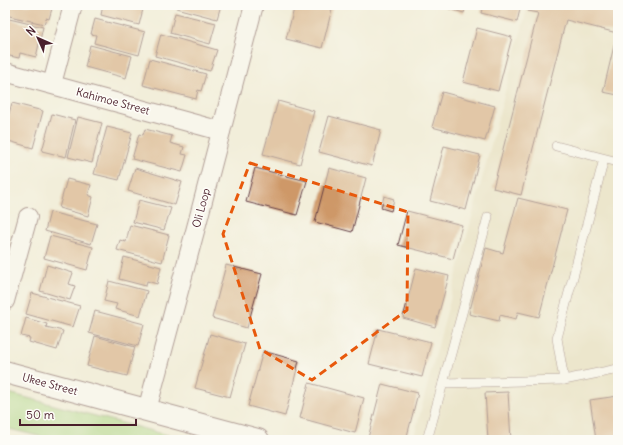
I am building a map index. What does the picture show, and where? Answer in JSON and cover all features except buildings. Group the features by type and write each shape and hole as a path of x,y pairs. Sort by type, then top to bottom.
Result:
{"street":[{"path":"52,84 73,5"},
{"name":"Oli Loop","path":"147,410 222,131 254,5"},
{"name":"Kahimoe Street","path":"5,72 222,131"},
{"path":"5,301 28,217"},
{"name":"Ukee Street","path":"5,372 258,440"}],"lane":[{"path":"556,146 618,162"},
{"path":"564,380 557,338 604,159"},
{"path":"427,440 488,217"},
{"path":"443,383 564,380 618,369"}],"highlighted area":[{"path":"250,163 408,212 407,310 312,380 260,349 223,234"}],"shaded area":[{"path":"528,5 618,5 618,440 413,440"}],"green space":[{"path":"5,392 186,440 55,440 5,428"}]}
